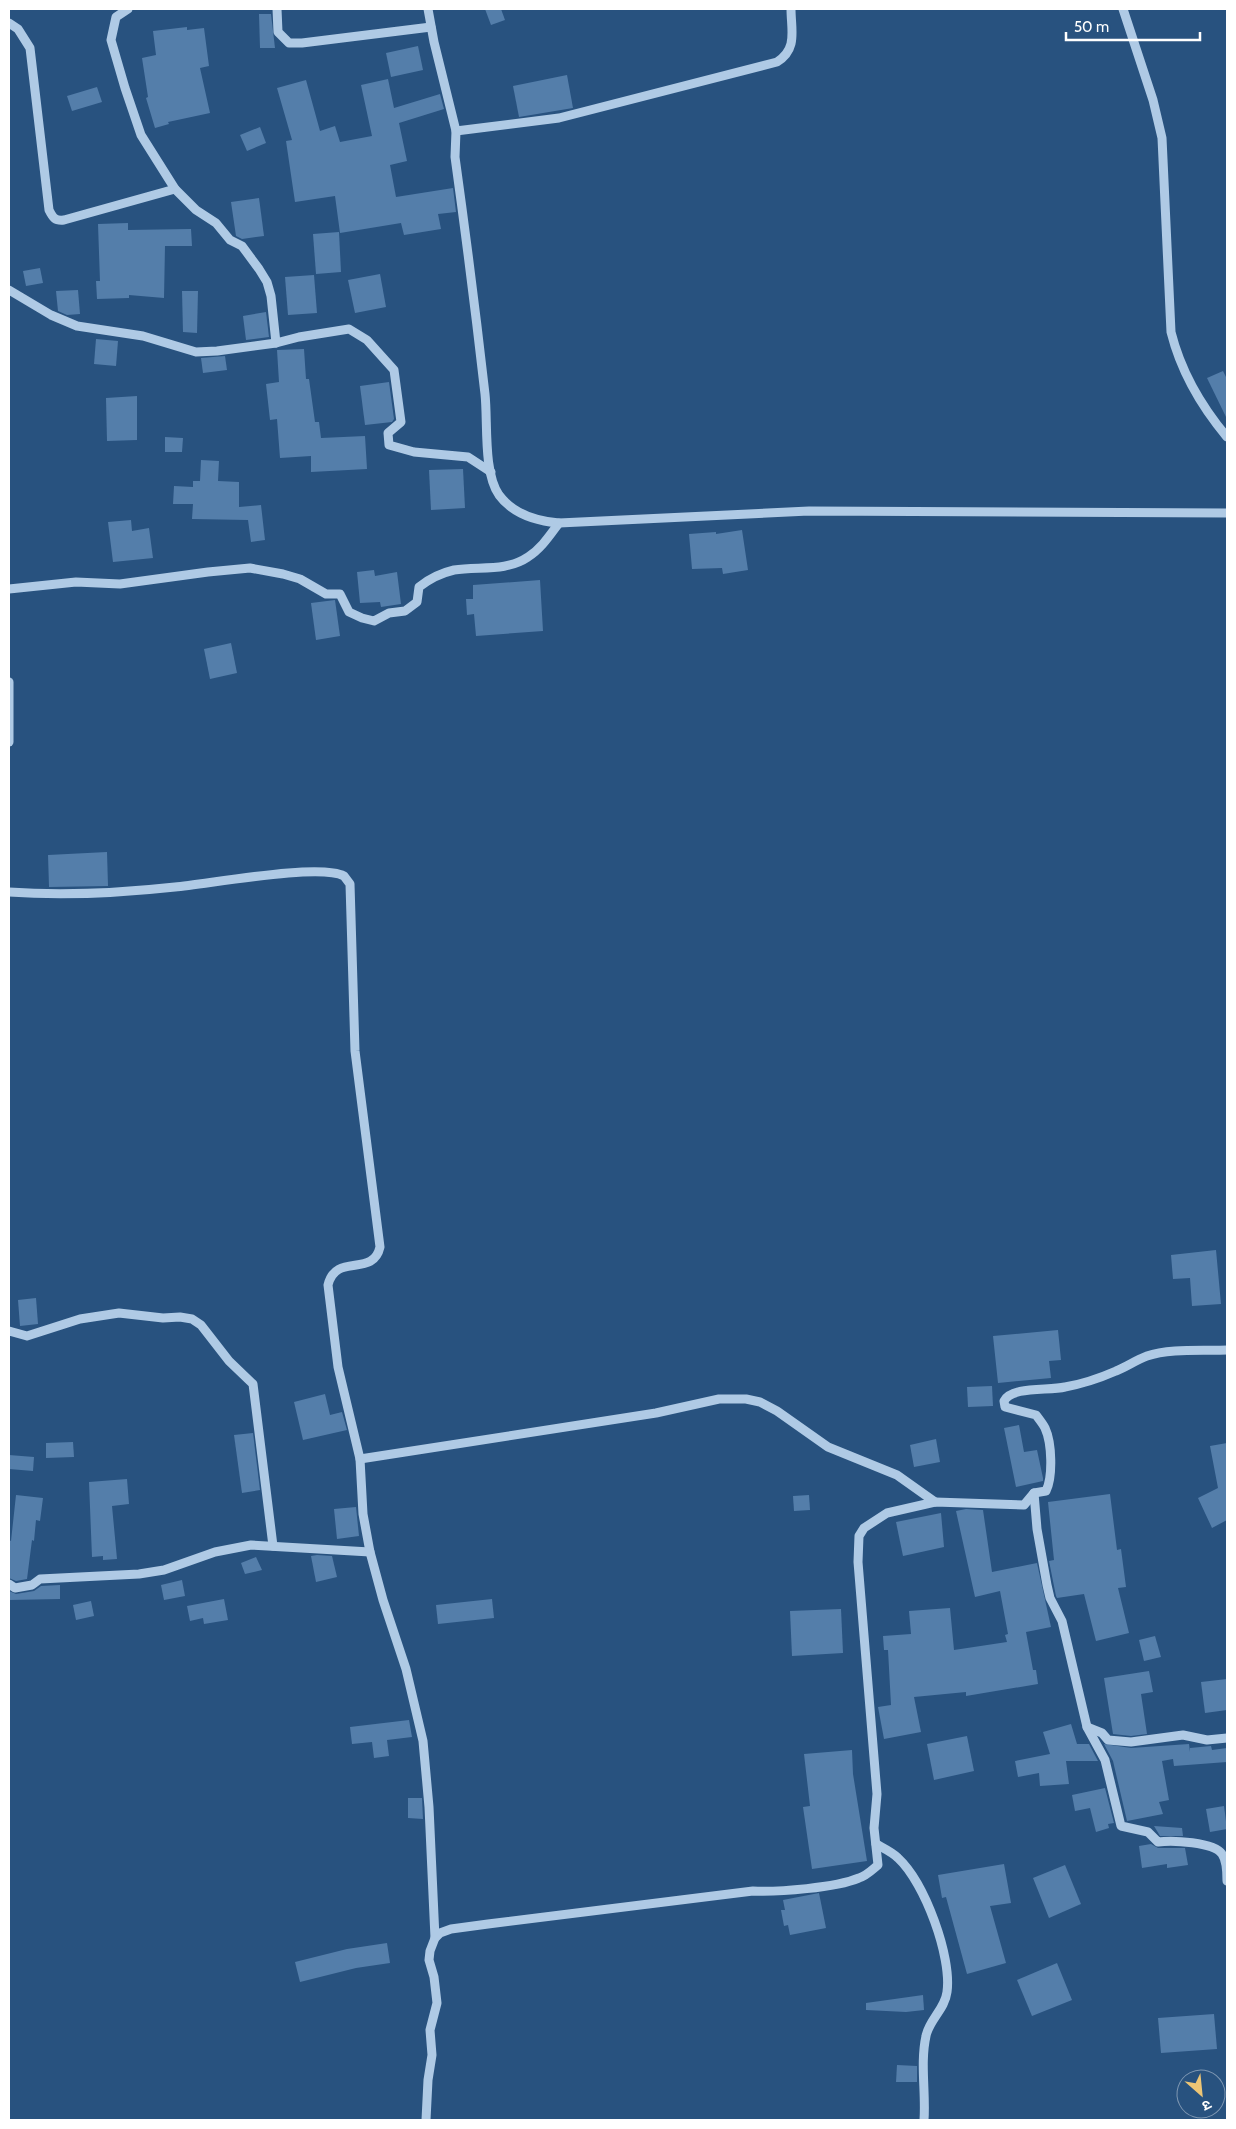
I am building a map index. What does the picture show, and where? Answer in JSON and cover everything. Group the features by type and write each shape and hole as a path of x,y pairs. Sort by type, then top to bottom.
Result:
{"street":[{"path":"128,9 116,16 112,35 114,52 142,135 175,189 196,210 216,223 230,240 242,246 259,269 267,282 271,296 276,343"},
{"path":"276,9 278,32 289,43 431,27"},
{"path":"428,9 456,131 455,157 485,396 491,472 499,494 518,512 531,518 559,523 809,511 1227,513"},
{"path":"456,131 559,118 777,62 786,56 792,47 791,9"},
{"path":"1123,9 1153,100 1162,138 1171,332 1178,356 1188,379 1207,410 1227,437"},
{"path":"9,23 18,29 30,48 49,210 52,218 64,220 175,189"},
{"path":"9,290 51,315 77,326 143,336 196,352 276,343 342,329 358,333 377,350 394,370 401,422 388,433 390,444 414,452 468,457 491,472"},
{"path":"9,590 76,582 120,584 234,569 265,570 300,579 326,594 340,594 349,612 374,621 389,613 405,612 417,602 420,587 443,573 512,565 528,557 539,549 559,523"},
{"path":"9,682 9,742"},
{"path":"9,892 54,895 156,888 291,873 329,871 344,876 350,884 355,1051 380,1247 379,1255 372,1261 348,1266 334,1272 330,1276 328,1285 338,1367 360,1459 363,1514 370,1552 381,1593 403,1659 423,1741 428,1789 435,1938"},
{"path":"9,1331 27,1336 80,1319 119,1313 163,1318 180,1317 192,1319 201,1325 229,1361 253,1384 273,1546"},
{"path":"426,2120 428,2080 432,2055 430,2030 437,2003 434,1977 429,1960 435,1938 440,1932 488,1924 753,1891 773,1892 838,1884 860,1878 878,1865 874,1811 877,1794 858,1562 859,1536 864,1528 887,1513 935,1502 1024,1504 1034,1493 1046,1491 1049,1484 1051,1465 1045,1429 1036,1415 1006,1407 1004,1401 1007,1395 1016,1392 1053,1390 1086,1382 1148,1356 1163,1353 1227,1350"},
{"path":"360,1459 656,1413 719,1399 746,1400 760,1402 777,1410 828,1447 897,1475 935,1502"},
{"path":"1034,1493 1037,1529 1050,1598 1062,1621 1087,1727 1105,1760 1121,1826 1148,1832 1158,1842 1167,1840 1185,1842 1218,1850 1225,1860 1227,1881"},
{"path":"9,1584 15,1588 32,1585 40,1579 139,1574 164,1570 214,1552 236,1547 273,1546 370,1552"},
{"path":"1087,1727 1102,1733 1108,1740 1131,1742 1182,1735 1207,1740 1227,1738"},
{"path":"876,1844 899,1858 923,1894 932,1914 945,1959 947,1993 942,2007 926,2035 924,2120"}],"building":[{"path":"485,9 501,9 505,20 491,25"},
{"path":"259,14 271,14 275,48 260,48"},
{"path":"187,27 187,30 204,28 209,66 200,68 210,113 168,122 169,124 155,128 146,98 148,97 142,58 156,55 153,31"},
{"path":"418,46 423,70 391,77 386,53"},
{"path":"567,75 573,108 519,117 513,86"},
{"path":"388,79 394,108 440,94 444,109 399,123 407,161 390,165 396,197 453,188 456,212 438,214 441,229 404,235 401,223 340,233 335,196 295,202 286,141 292,140 277,88 306,80 320,131 335,126 340,142 372,136 361,85"},
{"path":"97,87 102,102 72,111 67,96"},
{"path":"260,127 266,143 247,151 240,135"},
{"path":"259,198 264,236 242,239 236,236 231,202"},
{"path":"128,223 128,230 191,229 192,246 165,246 164,298 129,295 129,298 97,299 96,281 100,281 98,224"},
{"path":"339,232 341,272 316,274 313,234"},
{"path":"40,268 43,283 26,286 23,271"},
{"path":"380,274 386,307 355,313 348,280"},
{"path":"314,275 317,313 288,315 285,277"},
{"path":"78,290 80,314 67,315 58,311 56,291"},
{"path":"182,291 198,291 197,333 183,332"},
{"path":"266,312 269,337 246,340 243,316"},
{"path":"96,339 118,341 116,366 94,364"},
{"path":"304,349 306,379 309,379 315,422 319,422 321,438 365,436 367,469 311,472 311,456 280,458 277,419 270,420 266,384 279,382 277,350"},
{"path":"225,356 227,370 203,373 201,358"},
{"path":"1223,371 1227,379 1227,419 1207,378"},
{"path":"389,382 394,419 392,422 365,425 360,386"},
{"path":"137,396 137,440 107,441 106,398"},
{"path":"165,437 183,438 182,452 165,452"},
{"path":"201,460 219,461 218,481 239,482 239,507 261,505 265,540 251,542 248,520 192,519 193,504 173,504 174,486 193,487 193,481 200,481"},
{"path":"463,469 465,508 431,510 429,470"},
{"path":"131,520 132,531 149,528 153,558 113,562 108,522"},
{"path":"742,530 748,570 723,574 722,568 692,569 689,534 716,532 716,534"},
{"path":"374,570 375,576 397,572 401,604 381,607 380,602 360,603 357,572"},
{"path":"540,580 543,631 476,636 474,614 467,615 466,599 473,599 473,585"},
{"path":"335,600 340,636 316,640 311,603"},
{"path":"231,643 237,673 210,679 204,649"},
{"path":"107,852 108,886 49,887 48,855"},
{"path":"1216,1250 1221,1304 1192,1306 1190,1278 1173,1279 1171,1255"},
{"path":"36,1298 38,1324 20,1326 18,1300"},
{"path":"1058,1330 1061,1360 1049,1361 1051,1378 998,1383 993,1336"},
{"path":"992,1386 993,1406 968,1407 967,1387"},
{"path":"325,1394 330,1415 342,1412 347,1430 303,1440 294,1402"},
{"path":"1019,1425 1024,1452 1037,1450 1043,1481 1016,1487 1004,1428"},
{"path":"253,1433 260,1490 242,1493 234,1435"},
{"path":"936,1439 940,1462 914,1467 910,1445"},
{"path":"73,1442 74,1457 46,1458 46,1443"},
{"path":"1227,1443 1227,1520 1212,1528 1198,1498 1218,1488 1210,1446"},
{"path":"9,1455 34,1457 33,1471 9,1469"},
{"path":"127,1479 129,1504 112,1506 117,1559 103,1560 103,1556 92,1557 89,1482"},
{"path":"1110,1494 1117,1550 1121,1549 1126,1587 1118,1588 1129,1633 1096,1641 1084,1594 1057,1598 1056,1596 1049,1561 1054,1560 1048,1502"},
{"path":"16,1495 43,1498 40,1521 36,1520 34,1541 32,1540 27,1579 16,1581 9,1578 9,1540 11,1541"},
{"path":"809,1495 810,1510 794,1511 793,1496"},
{"path":"356,1507 359,1536 337,1539 334,1509"},
{"path":"966,1509 983,1510 992,1572 1037,1563 1051,1627 1026,1632 1033,1670 1036,1670 1038,1684 966,1696 966,1692 914,1697 921,1732 884,1739 878,1707 891,1705 888,1650 884,1650 883,1636 911,1634 909,1611 950,1608 954,1650 1007,1642 1005,1635 1008,1634 1000,1591 975,1597 956,1511"},
{"path":"941,1513 944,1547 903,1556 896,1522"},
{"path":"311,1556 332,1556 337,1577 316,1582"},
{"path":"256,1557 262,1570 245,1574 241,1563"},
{"path":"182,1580 185,1596 164,1600 161,1585"},
{"path":"60,1585 60,1599 9,1600 9,1591 16,1594 34,1591 41,1586"},
{"path":"224,1599 228,1620 204,1624 203,1618 190,1621 187,1606"},
{"path":"492,1599 494,1618 438,1624 436,1605"},
{"path":"91,1601 94,1616 76,1620 73,1605"},
{"path":"841,1609 843,1653 792,1656 790,1611"},
{"path":"1155,1636 1161,1657 1144,1661 1139,1640"},
{"path":"1149,1671 1153,1692 1141,1694 1147,1734 1131,1736 1113,1734 1104,1678"},
{"path":"1227,1679 1227,1710 1205,1713 1201,1682"},
{"path":"409,1720 412,1737 387,1740 389,1756 374,1758 372,1742 352,1744 350,1727"},
{"path":"1071,1724 1077,1744 1089,1744 1098,1761 1066,1761 1069,1784 1040,1786 1039,1773 1018,1777 1015,1761 1050,1754 1043,1732"},
{"path":"967,1736 974,1771 934,1780 927,1744"},
{"path":"1104,1744 1131,1748 1189,1744 1190,1752 1190,1748 1211,1746 1212,1750 1227,1748 1227,1762 1174,1766 1173,1759 1162,1761 1169,1800 1159,1802 1163,1814 1127,1821 1113,1761"},
{"path":"852,1750 853,1774 867,1861 812,1869 803,1807 810,1806 804,1754"},
{"path":"1105,1788 1114,1823 1108,1824 1109,1828 1096,1832 1090,1808 1075,1811 1072,1795"},
{"path":"408,1798 422,1798 423,1819 408,1818"},
{"path":"1224,1806 1227,1829 1210,1832 1206,1809"},
{"path":"1154,1826 1182,1828 1183,1836 1160,1836"},
{"path":"1151,1844 1158,1848 1185,1848 1188,1865 1167,1868 1167,1864 1142,1868 1139,1846"},
{"path":"1004,1864 1011,1903 990,1906 1006,1963 967,1974 946,1897 942,1898 938,1875"},
{"path":"1065,1865 1081,1904 1049,1918 1033,1878"},
{"path":"819,1893 826,1928 790,1935 788,1925 784,1926 781,1910 785,1910 783,1900"},
{"path":"387,1943 390,1963 356,1968 300,1982 295,1962 347,1949"},
{"path":"1057,1963 1072,2000 1032,2016 1017,1980"},
{"path":"923,1995 924,2010 906,2012 866,2010 866,2003"},
{"path":"1214,2014 1217,2049 1161,2053 1158,2018"},
{"path":"897,2065 917,2066 917,2082 896,2082"}]}
